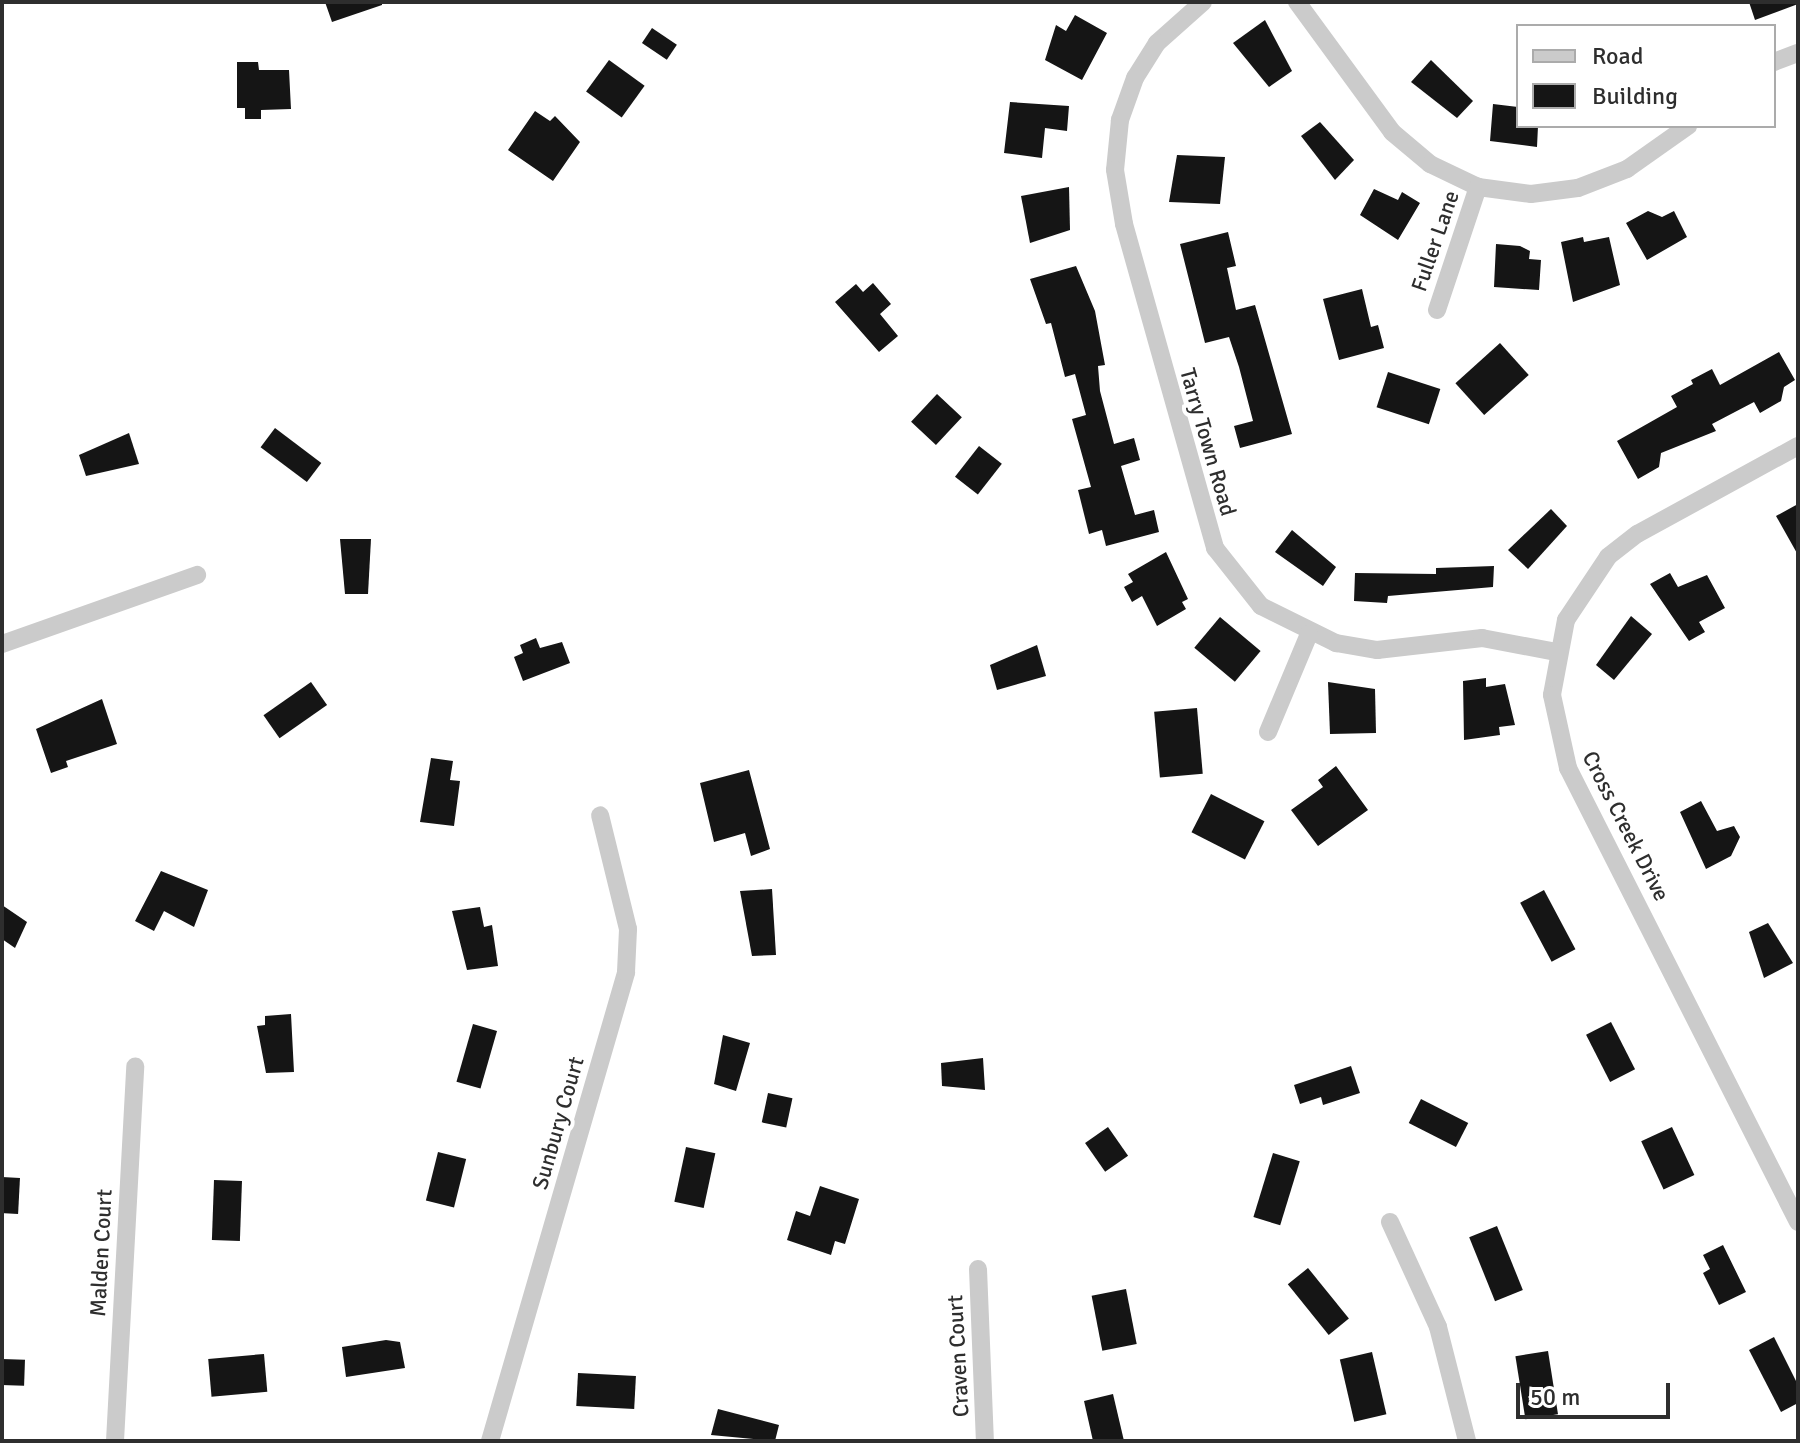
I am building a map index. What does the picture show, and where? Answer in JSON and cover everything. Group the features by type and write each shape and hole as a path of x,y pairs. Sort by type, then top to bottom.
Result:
{"street":[{"name":"Tarry Town Road","path":"1203,2 1157,43 1135,78 1115,147 1117,193 1215,548 1261,606 1309,634 1377,650 1482,638 1556,652"},
{"path":"1297,2 1392,132 1430,164 1478,187 1531,194 1578,188 1627,169 1685,128"},
{"path":"1776,61 1798,53"},
{"name":"Fuller Lane","path":"1437,310 1478,187"},
{"name":"Cross Creek Drive","path":"1798,446 1637,534 1608,557 1574,604 1556,652 1553,710 1568,768 1798,1222"},
{"path":"2,644 197,575"},
{"path":"1268,732 1309,634"},
{"name":"Sunbury Court","path":"490,1441 626,972 628,929 600,815"},
{"name":"Malden Court","path":"115,1441 135,1067"},
{"path":"1390,1222 1438,1327 1467,1441"},
{"name":"Craven Court","path":"978,1269 985,1441"}],"building":[{"path":"325,2 382,2 382,5 332,22"},
{"path":"1749,2 1798,2 1798,4 1755,20"},
{"path":"1075,15 1107,33 1082,80 1045,60 1056,25 1066,31"},
{"path":"1265,20 1292,71 1269,87 1233,43"},
{"path":"652,28 677,45 667,60 642,43"},
{"path":"609,60 645,86 622,117 586,92"},
{"path":"1431,60 1473,101 1457,118 1411,82"},
{"path":"237,62 258,62 259,70 289,70 291,109 261,110 261,119 245,119 245,108 237,108"},
{"path":"1010,102 1069,106 1067,131 1045,128 1042,158 1004,153"},
{"path":"1493,104 1516,107 1516,128 1538,128 1537,147 1490,141"},
{"path":"535,111 550,121 555,116 580,142 553,181 508,150"},
{"path":"1320,122 1354,160 1335,180 1301,136"},
{"path":"1177,155 1225,157 1220,204 1169,202"},
{"path":"1069,187 1070,230 1030,243 1021,196"},
{"path":"1374,189 1398,200 1402,192 1420,203 1398,240 1360,215"},
{"path":"1648,211 1662,217 1674,211 1687,237 1647,260 1626,223"},
{"path":"1228,232 1236,266 1227,268 1236,310 1255,305 1292,434 1240,448 1234,426 1253,421 1239,367 1229,337 1205,343 1180,244"},
{"path":"1583,237 1584,242 1609,237 1620,285 1573,302 1561,242"},
{"path":"1496,244 1520,246 1530,251 1529,259 1541,260 1539,290 1494,287"},
{"path":"1076,266 1095,311 1105,365 1098,366 1100,391 1114,444 1134,438 1140,460 1121,466 1135,515 1154,510 1159,532 1106,546 1102,530 1089,534 1078,490 1091,487 1072,419 1086,415 1075,374 1065,377 1051,323 1046,324 1030,279"},
{"path":"873,283 891,304 880,314 898,336 879,352 835,302 856,284 863,292"},
{"path":"1362,289 1371,327 1378,325 1384,348 1339,360 1323,299"},
{"path":"1500,343 1529,375 1484,415 1455,383"},
{"path":"1779,352 1795,380 1784,387 1781,401 1760,413 1754,402 1712,424 1716,431 1661,453 1659,467 1638,479 1617,441 1677,407 1671,396 1693,384 1691,380 1712,369 1720,385"},
{"path":"1388,372 1440,389 1429,424 1377,407"},
{"path":"937,394 962,417 936,445 911,422"},
{"path":"275,428 321,463 307,482 261,447"},
{"path":"129,433 139,464 86,476 79,455"},
{"path":"979,446 1002,464 978,495 955,477"},
{"path":"1798,504 1798,555 1776,516"},
{"path":"1551,509 1567,526 1528,569 1508,550"},
{"path":"1292,530 1336,567 1323,586 1275,552"},
{"path":"340,539 371,539 368,594 345,594"},
{"path":"1166,552 1188,599 1182,602 1186,609 1157,626 1142,596 1132,602 1124,587 1133,582 1128,574"},
{"path":"1494,566 1493,587 1388,596 1387,603 1354,601 1355,573 1436,574 1436,568"},
{"path":"1670,573 1678,587 1707,575 1725,608 1699,622 1705,632 1689,641 1650,584"},
{"path":"1631,616 1652,634 1614,680 1596,665"},
{"path":"1220,617 1261,651 1235,682 1194,648"},
{"path":"536,638 540,648 562,642 570,663 523,681 514,657 523,653 520,645"},
{"path":"1037,645 1046,676 997,690 990,665"},
{"path":"1486,678 1486,687 1505,684 1515,725 1499,727 1500,735 1464,740 1463,681"},
{"path":"311,682 327,705 280,738 263,715"},
{"path":"1328,682 1375,689 1376,733 1330,734"},
{"path":"102,699 117,744 66,761 68,767 51,773 36,729"},
{"path":"1197,708 1203,774 1160,777 1154,712"},
{"path":"431,758 453,761 450,780 460,781 454,826 420,822"},
{"path":"1336,766 1368,810 1318,846 1291,810 1323,787 1318,780"},
{"path":"749,770 770,849 751,856 745,833 714,842 700,783"},
{"path":"1211,794 1264,821 1245,860 1191,832"},
{"path":"1701,801 1717,831 1734,826 1740,837 1731,856 1706,869 1680,812"},
{"path":"161,871 208,890 194,927 164,911 154,931 135,921"},
{"path":"772,889 776,955 752,956 740,891"},
{"path":"1544,890 1575,949 1552,962 1520,903"},
{"path":"2,905 27,922 15,948 2,939"},
{"path":"480,907 484,927 492,925 498,966 467,970 452,911"},
{"path":"1768,923 1793,963 1764,978 1749,932"},
{"path":"291,1014 294,1072 266,1073 257,1026 265,1025 265,1016"},
{"path":"1611,1022 1635,1069 1610,1082 1586,1035"},
{"path":"473,1024 497,1031 480,1089 456,1082"},
{"path":"723,1035 750,1043 736,1091 714,1084"},
{"path":"983,1058 985,1090 942,1086 941,1063"},
{"path":"1351,1066 1360,1093 1323,1105 1321,1097 1300,1104 1294,1085"},
{"path":"768,1093 792,1098 786,1128 762,1122"},
{"path":"1421,1099 1468,1123 1456,1147 1409,1123"},
{"path":"1108,1127 1128,1156 1105,1172 1085,1143"},
{"path":"1672,1127 1694,1175 1664,1189 1641,1141"},
{"path":"686,1147 715,1153 704,1208 674,1202"},
{"path":"438,1152 466,1159 454,1208 426,1201"},
{"path":"1273,1153 1300,1161 1280,1225 1253,1217"},
{"path":"2,1177 20,1178 18,1214 2,1213"},
{"path":"214,1180 242,1181 240,1241 212,1240"},
{"path":"820,1186 859,1199 845,1244 835,1241 831,1255 787,1240 796,1211 810,1216"},
{"path":"1497,1226 1523,1290 1495,1301 1469,1237"},
{"path":"1723,1245 1746,1292 1719,1305 1703,1273 1710,1269 1703,1255"},
{"path":"1308,1268 1349,1319 1329,1335 1288,1284"},
{"path":"1126,1289 1137,1344 1102,1351 1092,1296"},
{"path":"1774,1337 1798,1385 1798,1403 1781,1412 1749,1350"},
{"path":"386,1340 400,1342 405,1368 346,1377 342,1347"},
{"path":"1548,1351 1558,1414 1525,1419 1515,1356"},
{"path":"1372,1352 1386,1414 1354,1422 1340,1359"},
{"path":"264,1354 267,1392 212,1397 208,1359"},
{"path":"2,1359 25,1360 24,1386 2,1385"},
{"path":"578,1373 636,1376 634,1409 576,1406"},
{"path":"1113,1394 1124,1441 1093,1441 1084,1401"},
{"path":"718,1409 779,1425 775,1441 711,1435"}]}
